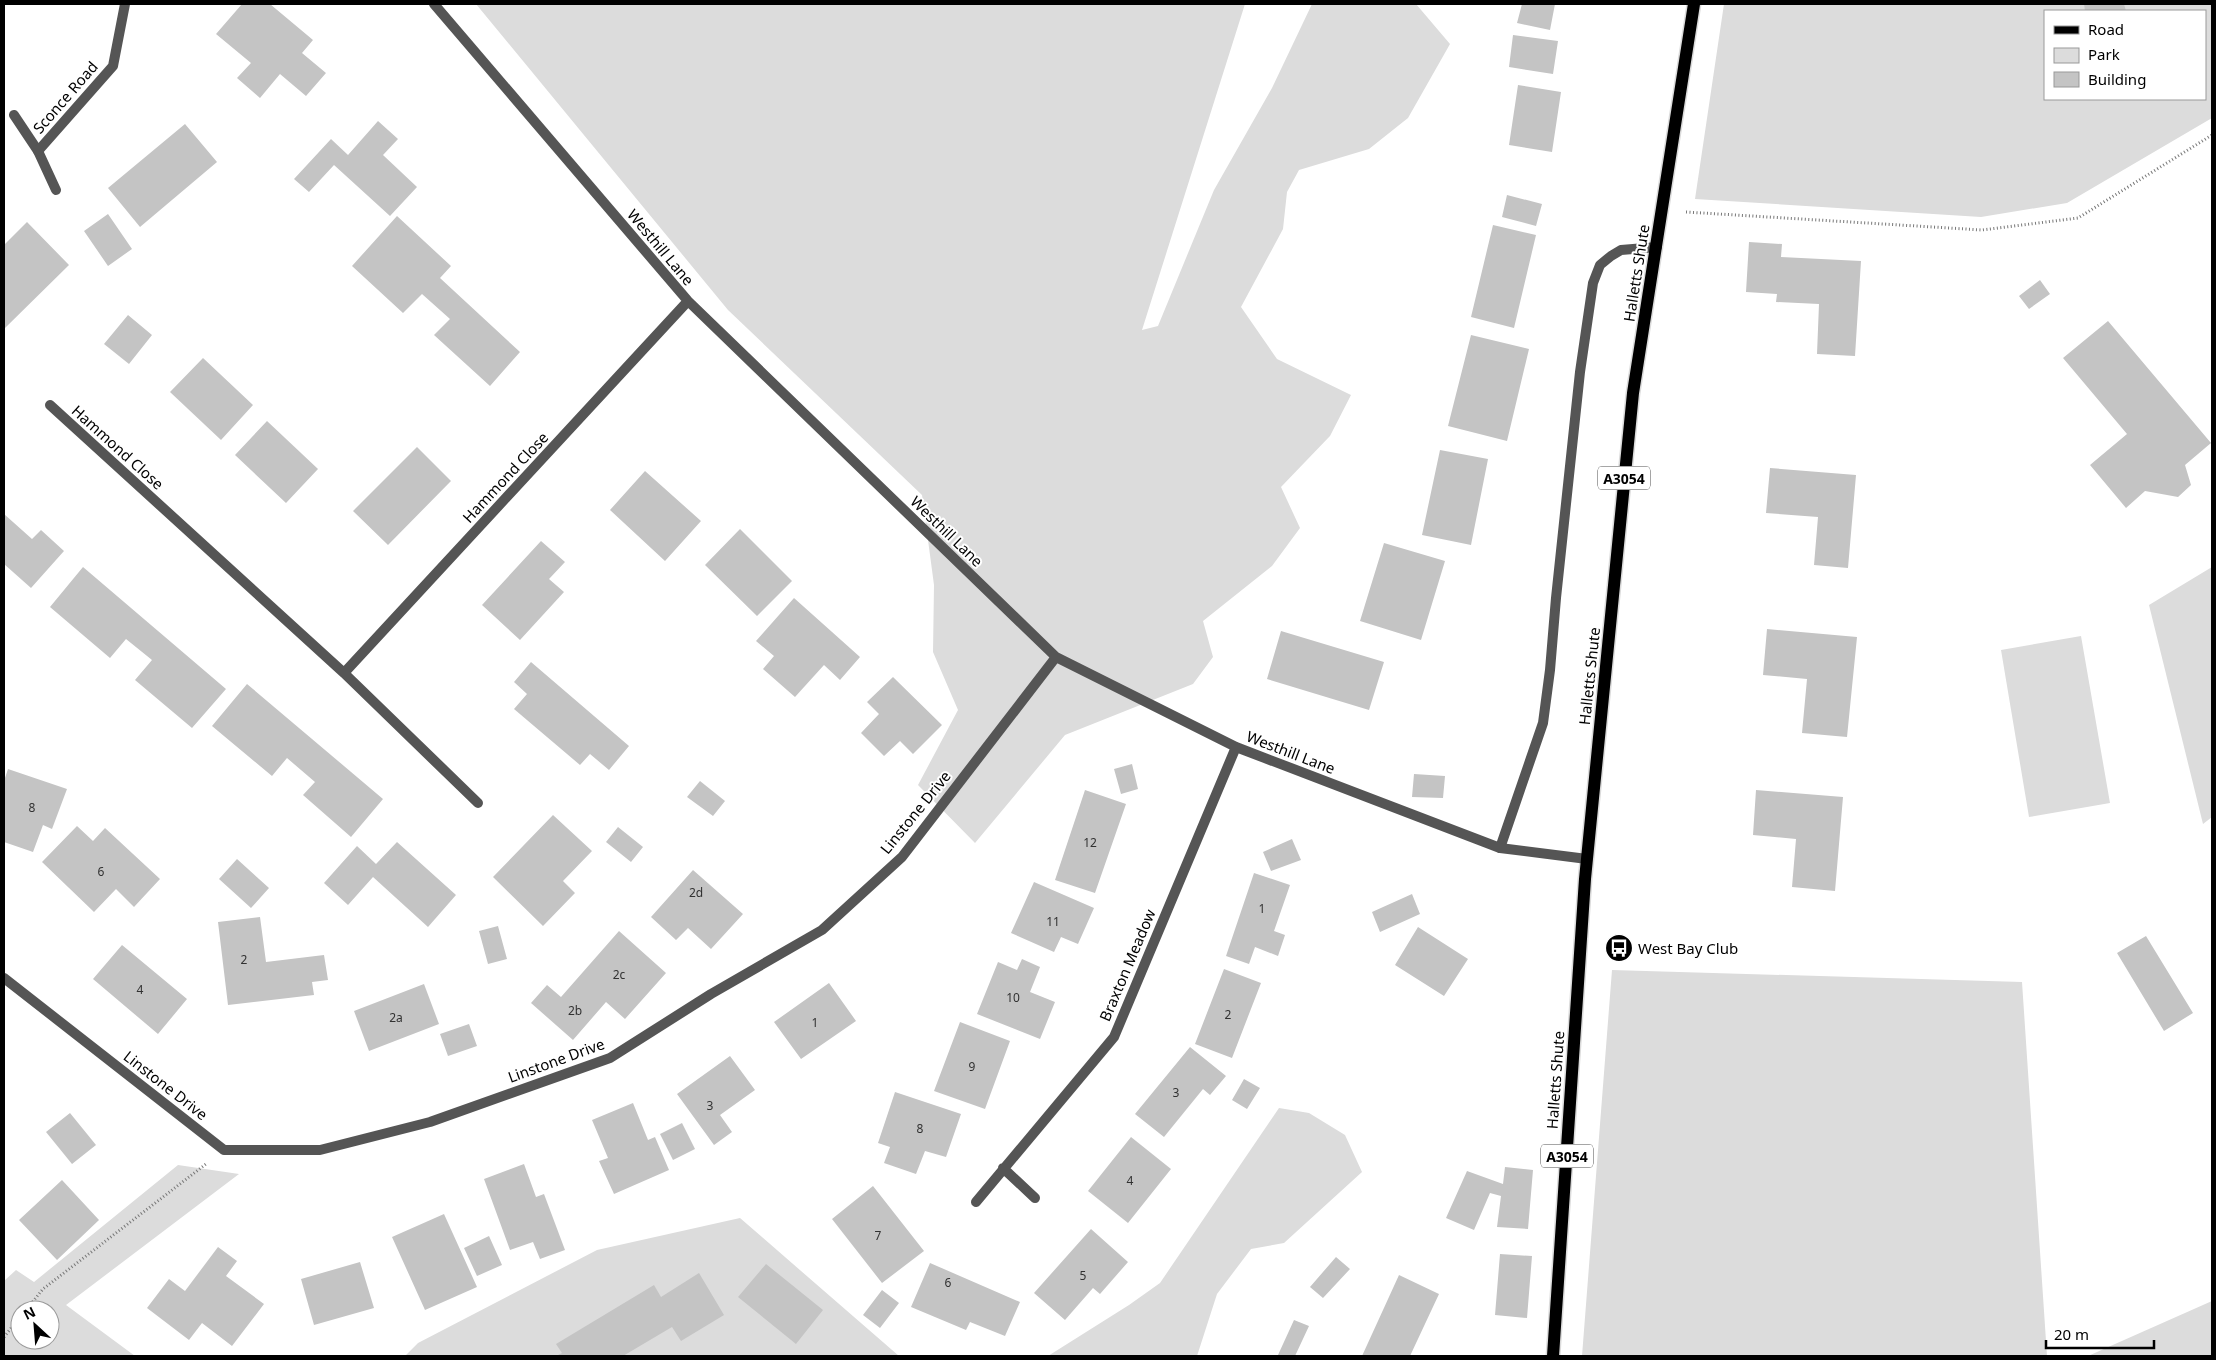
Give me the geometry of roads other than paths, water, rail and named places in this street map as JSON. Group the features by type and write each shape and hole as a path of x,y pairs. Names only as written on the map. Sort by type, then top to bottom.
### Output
{"main road":[{"name":"Halletts Shute","path":"1553,1356 1587,859 1633,393 1694,4"}],"street":[{"name":"Sconce Road","path":"38,151 113,66 125,4"},
{"name":"Westhill Lane","path":"434,4 688,301 1056,657 1236,747 1500,848 1587,859"},
{"path":"14,115 38,151 56,190"},
{"path":"1500,848 1542,724 1550,670 1580,372 1593,283 1600,265 1621,250 1657,247"},
{"name":"Hammond Close","path":"344,673 688,301"},
{"name":"Hammond Close","path":"50,405 344,673 478,802"},
{"name":"Linstone Drive","path":"4,978 224,1150 320,1150 430,1122 610,1058 711,994 822,930 902,856 1056,657"},
{"name":"Braxton Meadow","path":"976,1202 1114,1036 1236,747"},
{"path":"1003,1168 1035,1198"}],"place":[{"name":"West Bay Club","path":"1619,948"}]}
